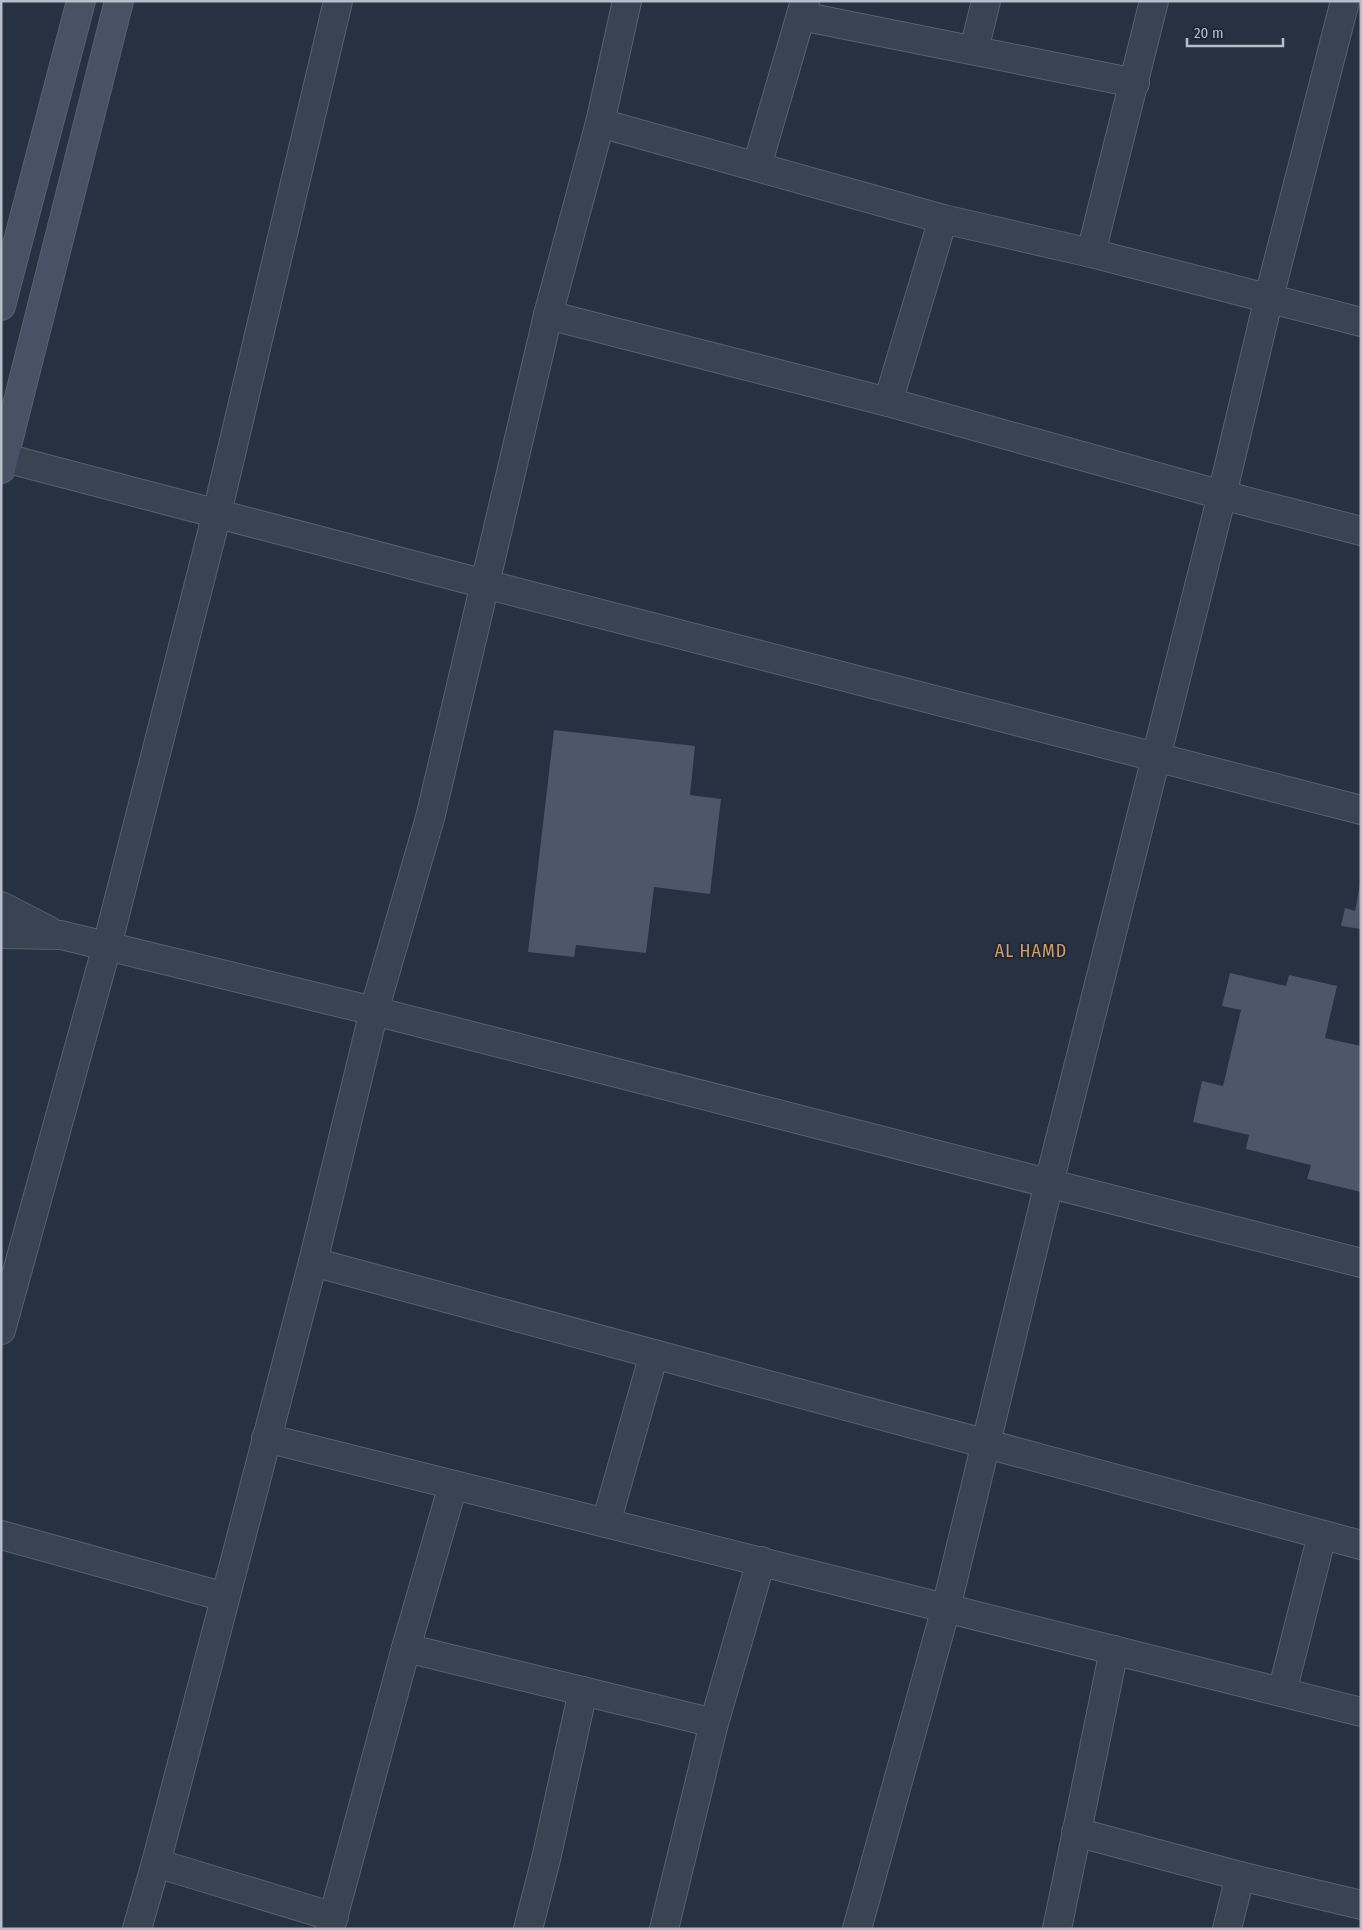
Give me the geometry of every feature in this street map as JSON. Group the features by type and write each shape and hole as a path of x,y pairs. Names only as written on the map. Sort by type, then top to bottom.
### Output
{"main road":[{"path":"1,306 81,1"},
{"path":"3,463 119,1"}],"street":[{"path":"1,1330 107,946 217,514 338,1"},
{"path":"137,1929 156,1863 313,1262 374,1010 430,818 548,315 600,122 627,1"},
{"path":"974,50 986,1"},
{"path":"1091,253 1154,1"},
{"path":"857,1929 946,1608 1049,1183 1222,495 1269,297 1345,1"},
{"path":"758,166 803,8 974,50 1135,83"},
{"path":"600,122 943,219 1091,253 1361,322"},
{"path":"888,402 943,219"},
{"path":"548,315 888,402 1361,532"},
{"path":"3,463 217,514 1361,810"},
{"path":"1,906 35,925 60,935 374,1010 1361,1263"},
{"path":"1,934 60,935"},
{"path":"313,1262 1361,1545"},
{"path":"606,1523 654,1354"},
{"path":"266,1438 1361,1712"},
{"path":"156,1863 332,1923 406,1648 453,1485"},
{"path":"1282,1692 1322,1534"},
{"path":"1,1535 225,1597"},
{"path":"664,1929 714,1723 761,1561"},
{"path":"406,1648 714,1723"},
{"path":"1057,1929 1114,1650"},
{"path":"528,1929 546,1859 583,1691"},
{"path":"1076,1832 1240,1876 1361,1904"},
{"path":"1227,1929 1240,1876"}],"building":[{"path":"554,730 695,746 690,795 721,799 710,894 654,887 646,953 576,945 574,957 528,952"},
{"path":"1360,885 1361,929 1341,926 1345,908 1355,911"},
{"path":"1230,973 1286,986 1289,975 1337,986 1325,1038 1361,1046 1361,1192 1307,1179 1311,1165 1246,1149 1249,1135 1193,1122 1202,1081 1223,1086 1241,1010 1222,1006"}],"district":[{"name":"AL HAMD","path":"1031,951"}]}
